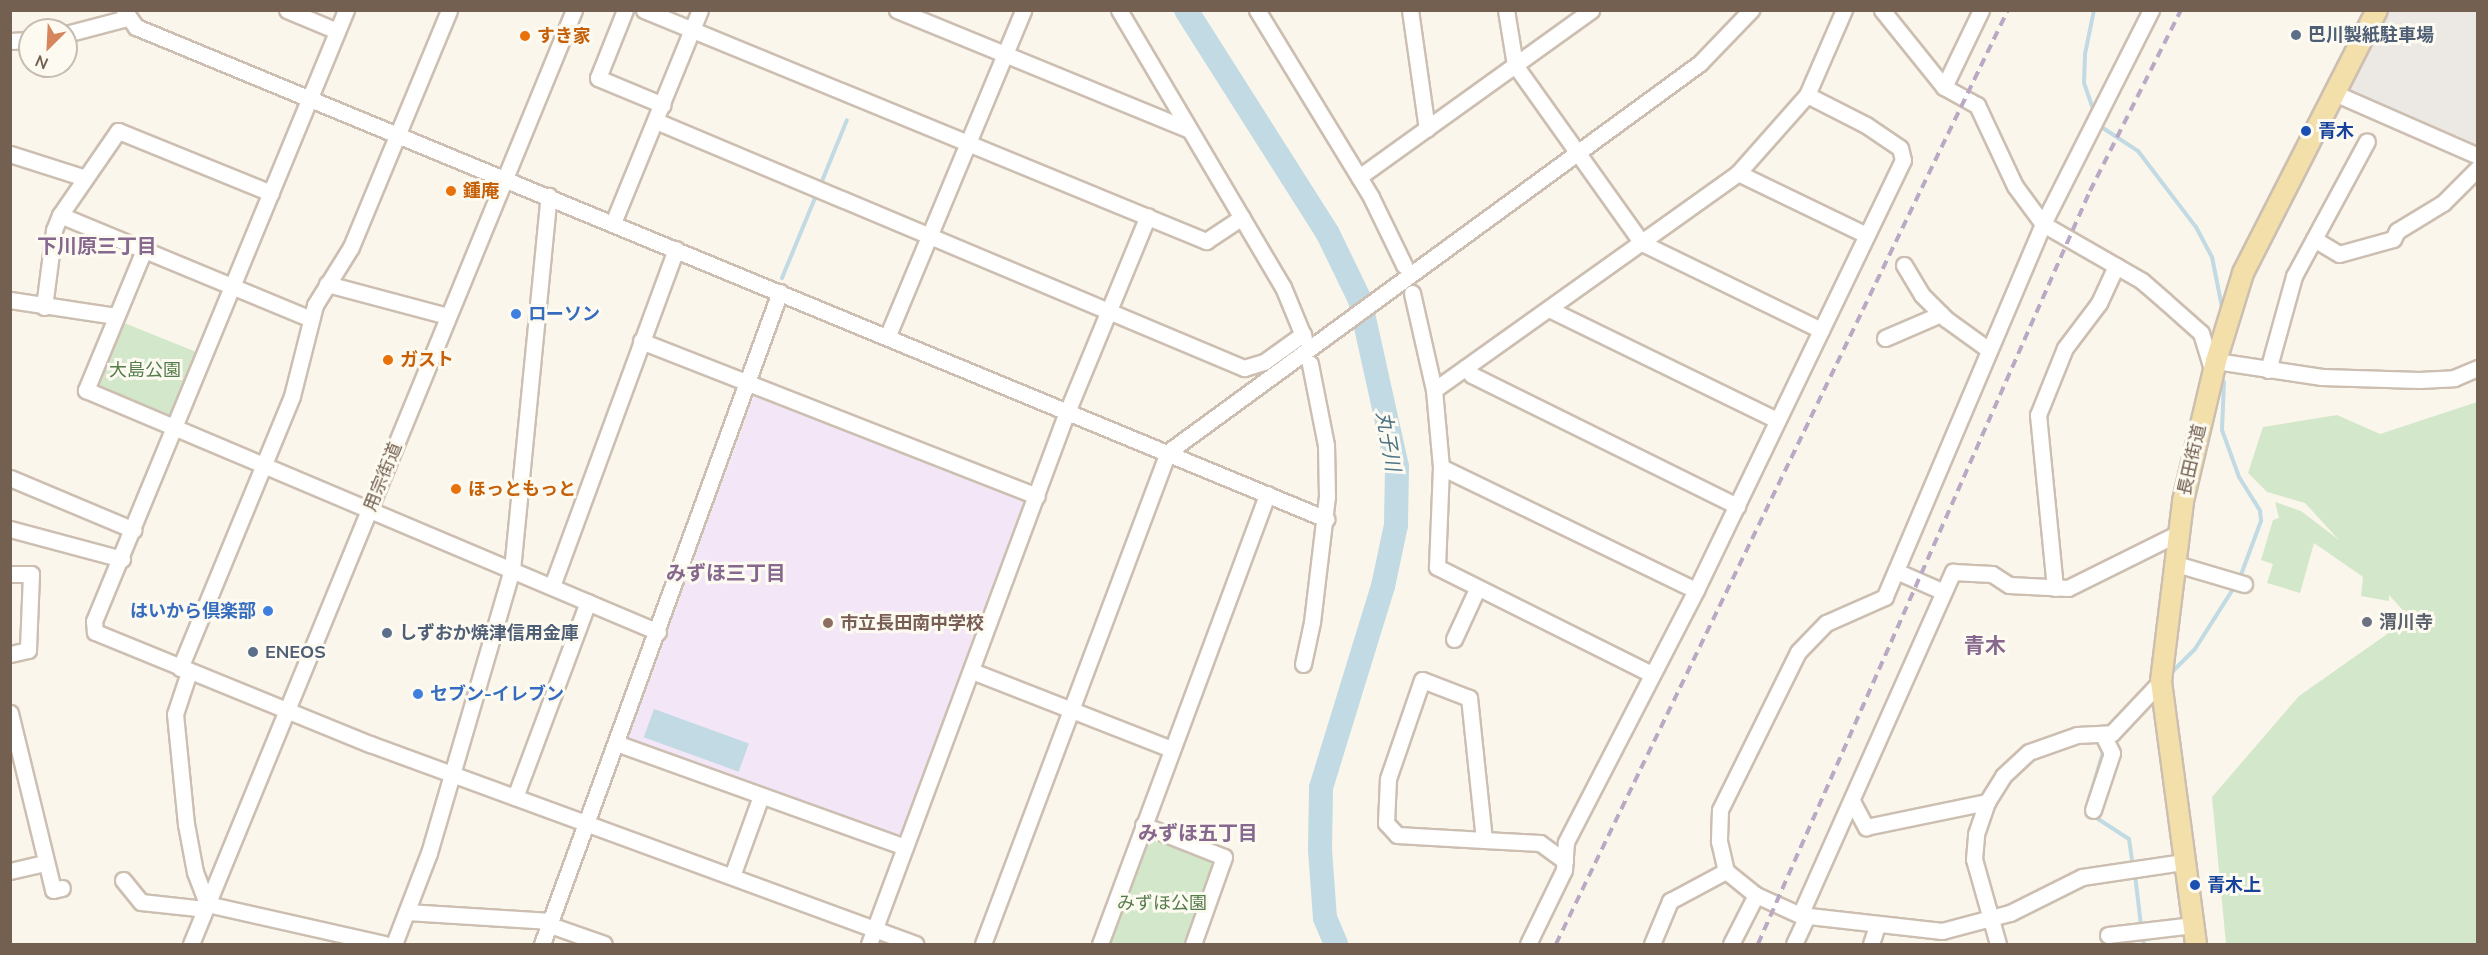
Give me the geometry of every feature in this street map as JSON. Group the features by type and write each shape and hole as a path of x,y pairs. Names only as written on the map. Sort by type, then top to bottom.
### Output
{"main road":[{"name":"長田街道","path":"2195,935 2161,681 2177,534 2215,367 2243,273 2377,10"}],"street":[{"path":"287,10 337,32"},
{"path":"346,10 134,531 94,621 95,632 288,712 915,945"},
{"path":"206,907 195,872 186,824 175,714 184,670 292,396 311,320 327,284 351,247 449,10"},
{"name":"用宗街道","path":"191,945 574,10"},
{"path":"625,10 598,78 663,105"},
{"path":"644,10 1206,241 1242,217"},
{"path":"614,223 700,10"},
{"path":"897,10 1189,130"},
{"path":"888,335 932,234 1023,10"},
{"path":"657,121 932,234 1244,368 1264,362 1303,336 1283,287 1119,10"},
{"path":"1257,10 1359,177 1404,265"},
{"path":"1410,10 1427,129"},
{"path":"1506,10 1515,65 1577,155 1642,243 1821,330"},
{"path":"1359,177 1591,10"},
{"path":"983,945 1168,452 1700,63 1751,10"},
{"path":"1434,390 1738,173 1807,95 1844,10"},
{"path":"1882,10 1944,87 1977,105 2015,186 2043,224 2142,281 2201,333 2215,367 2419,380 2454,378 2478,368"},
{"path":"1944,87 1981,10"},
{"path":"2151,10 2043,224 1885,597 1826,623 1798,652 1720,810 1719,842 1726,871 1756,896 1803,916 1942,931 1988,920 2082,877 2184,862"},
{"path":"78,30 126,14 136,27 888,335 1326,519"},
{"path":"2334,93 2478,156"},
{"path":"1528,945 1565,861 1566,842 1696,590 1903,160 1900,148 1866,125 1807,95"},
{"path":"44,307 54,230 60,215 118,131 271,193"},
{"path":"2268,370 2288,293 2314,239 2367,141"},
{"path":"10,154 86,178"},
{"path":"2314,239 2339,254 2393,239 2397,231 2443,203 2478,168"},
{"path":"1738,173 1866,235"},
{"path":"394,945 407,912 451,774 512,570 549,196"},
{"path":"60,215 311,320"},
{"path":"869,945 1068,411 1148,216"},
{"path":"552,586 676,249"},
{"path":"144,250 86,390 658,632"},
{"path":"1904,265 1922,295 1941,314 1989,350"},
{"path":"2055,588 2038,415 2065,348 2099,303 2116,266"},
{"path":"327,284 447,316"},
{"path":"542,945 658,632 780,292"},
{"path":"1412,293 1434,390 1441,467 1437,567 1477,589 1652,674"},
{"path":"10,300 44,307 116,316"},
{"path":"1550,309 1777,420"},
{"path":"1884,338 1941,314"},
{"path":"641,341 1037,496"},
{"path":"1303,664 1326,519 1326,445 1310,364"},
{"path":"1466,368 1472,375 1737,506"},
{"path":"1441,467 1696,590"},
{"path":"10,478 134,531"},
{"path":"1100,945 1267,494"},
{"path":"10,529 122,559"},
{"path":"1794,945 1803,916 1852,801 1953,572 1972,571 1992,574 2009,585 2068,588 2177,534"},
{"path":"2173,563 2238,583"},
{"path":"1896,571 1944,592"},
{"path":"10,574 31,574 28,650 10,654"},
{"path":"1454,639 1477,589"},
{"path":"515,797 588,602"},
{"path":"972,671 1171,749"},
{"path":"1484,840 1469,698 1422,680 1388,779 1386,823 1397,835 1484,840 1540,843 1565,861"},
{"path":"1998,945 1988,920 1974,859 1976,834 1987,802 2003,776 2029,752 2077,735 2112,733 2161,681"},
{"path":"10,713 53,890 62,888"},
{"path":"2094,810 2112,753 2103,735"},
{"path":"616,743 905,847"},
{"path":"732,876 761,796"},
{"path":"1852,801 1866,827 1987,802"},
{"path":"1143,825 1224,857 1193,945"},
{"path":"10,871 46,862"},
{"path":"1652,945 1670,901 1726,871"},
{"path":"123,880 141,902 206,907 385,945"},
{"path":"1731,945 1756,896"},
{"path":"407,912 550,923 604,945"},
{"path":"1871,945 1877,925"},
{"path":"2108,935 2195,935"}],"shaded area":[{"path":"2383,11 2477,11 2477,148 2342,90"},
{"name":"市立長田南中学校","path":"756,390 1026,496 1030,505 903,843 627,741"}],"green space":[{"name":"大島公園","path":"122,322 196,352 170,418 95,388"},
{"path":"2477,402 2477,944 2226,944 2212,797 2299,696 2410,618 2389,595 2389,601 2361,596 2363,577 2314,543 2300,593 2267,583 2273,564 2261,560 2273,520 2279,518 2275,502 2301,511 2339,540 2305,503 2267,492 2248,473 2263,427 2337,415 2380,434"},
{"name":"みずほ公園","path":"1146,834 1218,862 1188,944 1107,944"}],"water":[{"path":"654,709 749,744 739,772 644,737"}],"waterway":[{"name":"丸子川","path":"1186,10 1328,234 1360,300 1397,467 1396,525 1383,586 1321,788 1320,850 1325,918 1336,944"},
{"path":"2092,106 2084,83 2085,54 2094,10"},
{"path":"820,186 847,120"},
{"path":"2103,128 2138,151 2196,227 2212,257 2222,307"},
{"path":"782,278 817,193"},
{"path":"2224,382 2222,430 2239,477 2260,511 2261,521 2239,580"},
{"path":"2170,674 2195,649 2235,586"},
{"path":"2088,803 2103,752"},
{"path":"2092,815 2129,839 2132,860"},
{"path":"2135,875 2141,925"},
{"path":"2143,935 2144,944"}],"railway":[{"path":"1556,944 2008,10"},
{"path":"1758,944 2090,191 2181,10"}],"place":[{"name":"巴川製紙駐車場","path":"2296,35"},
{"name":"すき家","path":"525,36"},
{"name":"青木","path":"2306,131"},
{"name":"鍾庵","path":"451,191"},
{"name":"ローソン","path":"516,314"},
{"name":"ガスト","path":"388,360"},
{"name":"ほっともっと","path":"456,489"},
{"name":"はいから倶楽部","path":"268,611"},
{"name":"渭川寺","path":"2367,622"},
{"name":"市立長田南中学校","path":"828,623"},
{"name":"しずおか焼津信用金庫","path":"387,633"},
{"name":"ENEOS","path":"253,652"},
{"name":"セブン-イレブン","path":"418,694"},
{"name":"青木上","path":"2195,885"}],"district":[{"name":"下川原三丁目","path":"97,245"},
{"name":"みずほ三丁目","path":"726,572"},
{"name":"青木","path":"1985,645"},
{"name":"みずほ五丁目","path":"1198,832"}]}
